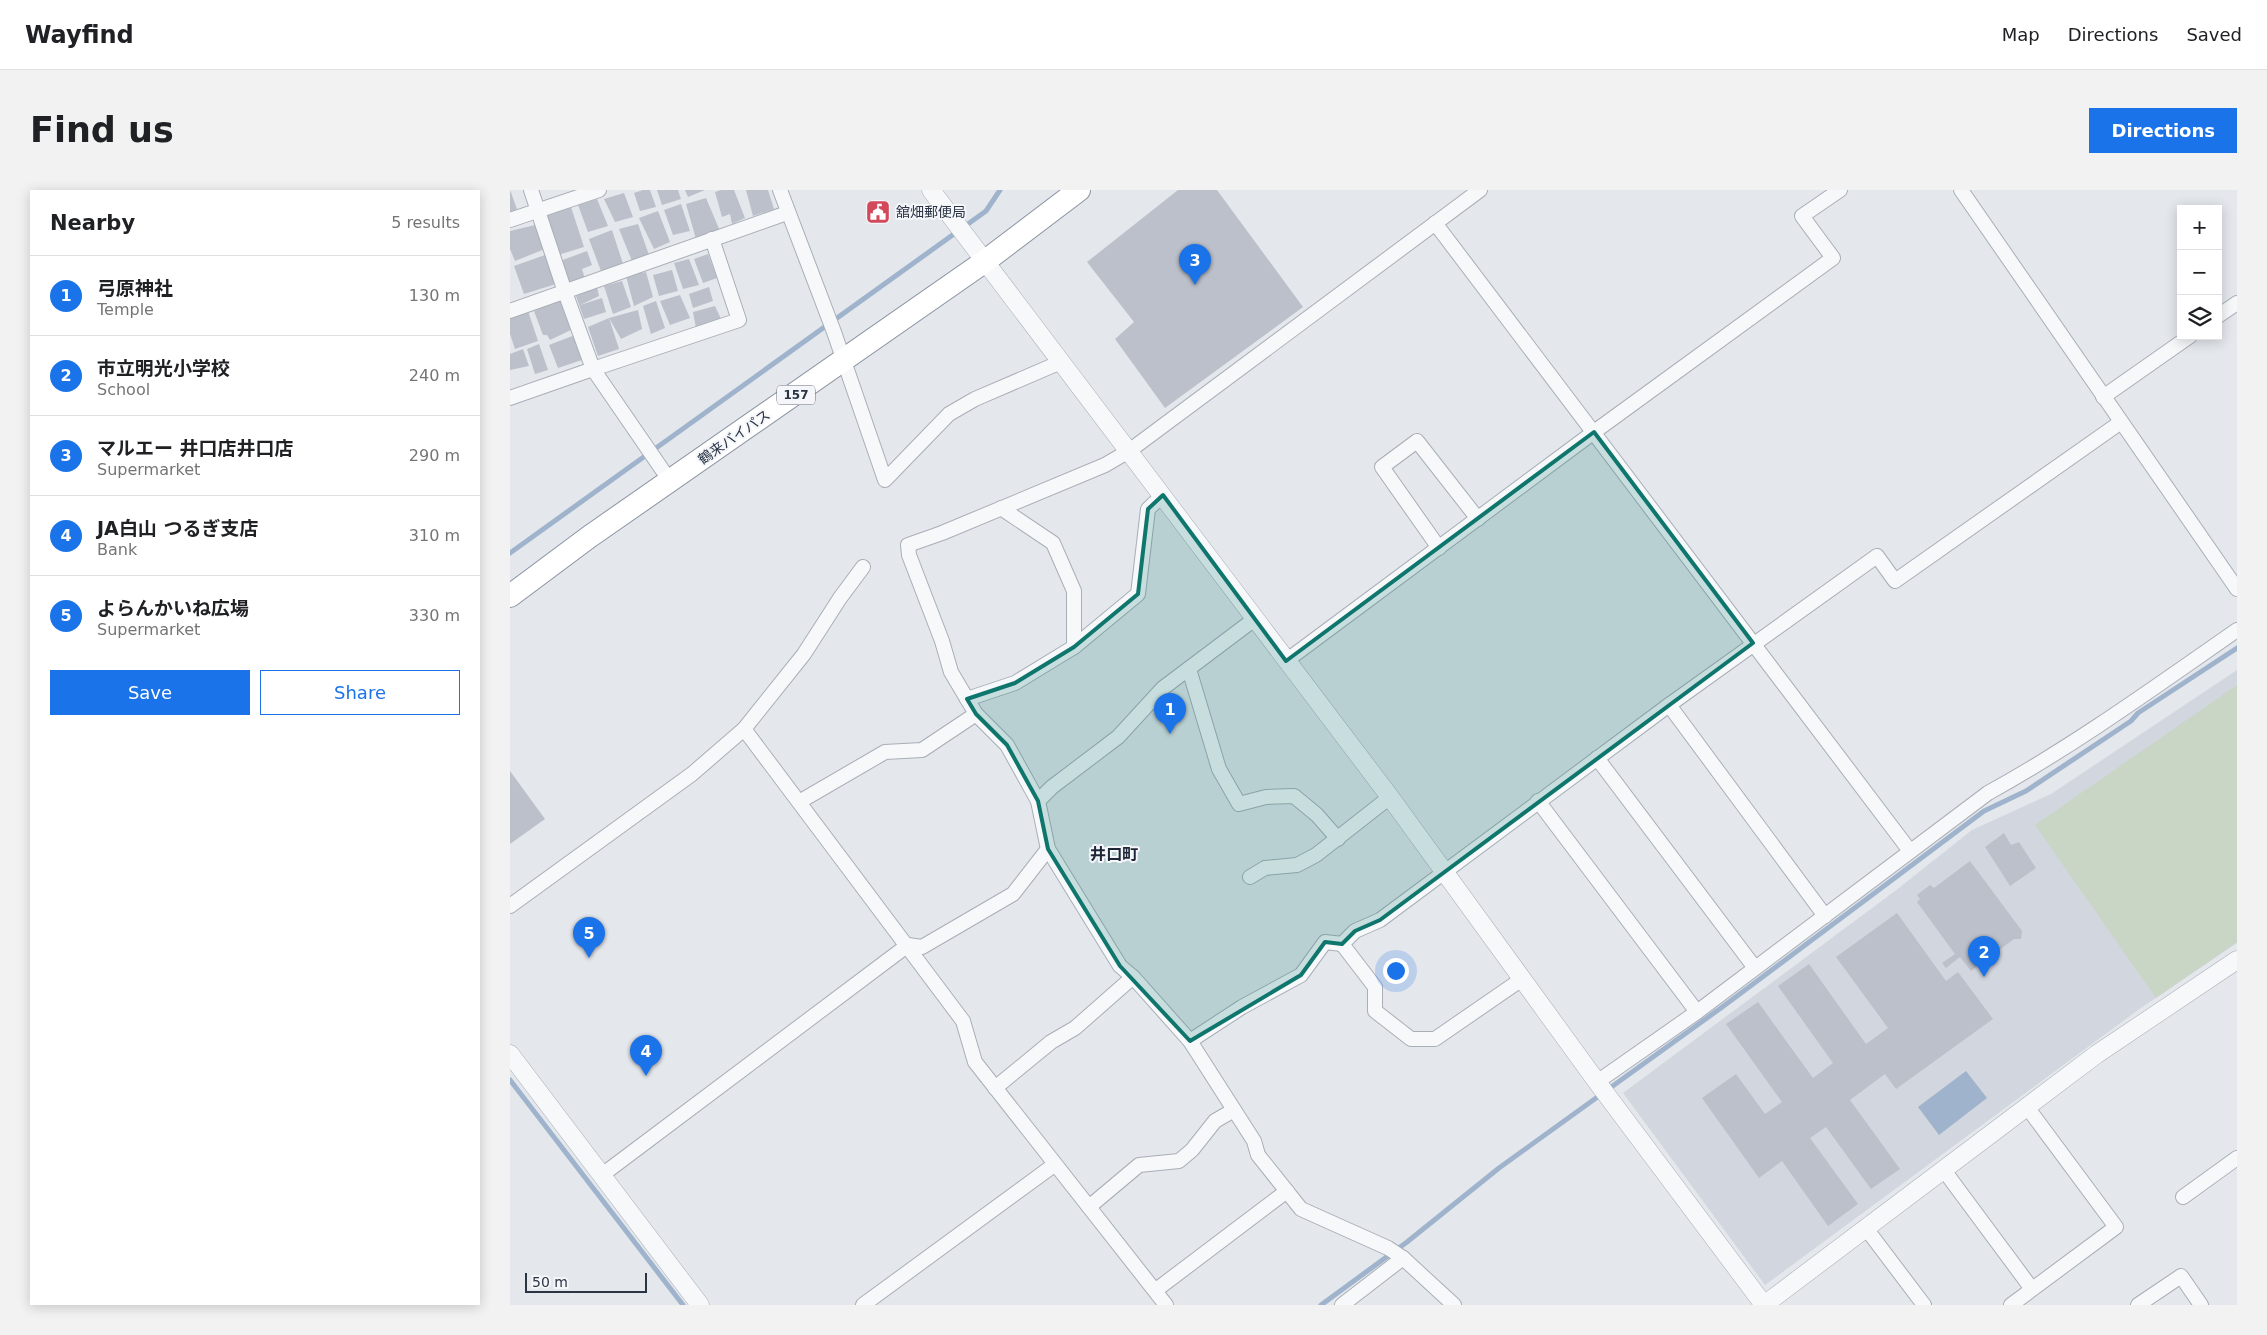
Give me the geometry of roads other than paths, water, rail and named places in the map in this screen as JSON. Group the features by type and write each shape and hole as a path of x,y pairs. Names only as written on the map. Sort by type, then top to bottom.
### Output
{"highway":[{"name":"鶴来バイパス","path":"510,596 589,537 984,262 1079,190"}],"street":[{"path":"531,190 564,292 593,368 670,482"},
{"path":"510,220 599,190"},
{"path":"780,190 830,321 885,480 949,414 975,399 1061,362"},
{"path":"931,190 1390,797 1444,874 1602,1089 1764,1305 2097,1054 2237,960"},
{"path":"1454,1305 1397,1254 1302,1209 1258,1155 1254,1141 1190,1041 1133,977 1120,966 1048,849 1038,801 1007,745 976,714 951,672 942,641 909,555 908,545 1105,465 1129,451 1480,190"},
{"path":"1286,661 1594,432 1834,258 1802,216 1840,190"},
{"path":"1961,190 2237,589"},
{"path":"510,311 787,212"},
{"path":"1435,223 1910,852"},
{"path":"510,398 593,368 699,335 739,320 712,239"},
{"path":"2222,313 2237,303"},
{"path":"2103,397 2184,340"},
{"path":"1342,944 1355,930 1380,920 1753,643 1877,556 1895,581 2121,422"},
{"path":"1440,548 1382,467 1417,441 1478,519"},
{"path":"967,699 1015,682 1074,647 1138,594 1148,509 1163,495"},
{"path":"1000,508 1053,543 1074,591 1074,647"},
{"path":"510,906 692,774 744,729 804,654 840,598 863,567"},
{"path":"1038,801 1052,787 1118,737 1163,688 1256,618"},
{"path":"1602,1089 1697,1012 1988,793 2037,766 2237,630"},
{"path":"1189,669 1218,769 1239,804 1266,797 1294,796 1317,815 1338,839"},
{"path":"1669,705 1825,916"},
{"path":"799,802 885,752 922,750 976,714"},
{"path":"744,729 908,945 962,1021 975,1062 1054,1165 1156,1290 1166,1305"},
{"path":"1598,758 1755,968"},
{"path":"1250,877 1265,868 1297,865 1316,855 1390,797"},
{"path":"1538,801 1697,1012"},
{"path":"602,1175 908,945 922,947 1013,894 1048,849"},
{"path":"1190,1041 1242,1007 1301,976 1325,942 1342,944 1375,987 1375,1011 1411,1039 1435,1039 1522,979"},
{"path":"995,1088 1051,1042 1075,1028 1133,977"},
{"path":"510,1054 700,1305"},
{"path":"2011,1305 2116,1227 2026,1106"},
{"path":"1089,1207 1139,1165 1179,1161 1192,1150 1215,1121 1234,1110"},
{"path":"2183,1197 2237,1158"},
{"path":"863,1305 1054,1165"},
{"path":"1943,1170 2032,1289"},
{"path":"1156,1290 1287,1191"},
{"path":"1865,1227 1924,1305"},
{"path":"1342,1305 1397,1254"},
{"path":"2138,1305 2181,1276 2201,1305"}],"water":[{"path":"1966,1071 1987,1098 1939,1135 1918,1107"}],"waterway":[{"path":"510,553 986,211 1000,190"},
{"path":"1321,1305 1407,1242 1499,1168 1725,1005 1984,811 2026,791 2131,721 2138,713 2237,648"},
{"path":"510,1080 683,1305"}],"place":[{"name":"舘畑郵便局","path":"878,212"},
{"name":"マルエー 井口店井口店","path":"1195,285"},
{"name":"弓原神社","path":"1170,734"},
{"name":"よらんかいね広場","path":"589,958"},
{"name":"市立明光小学校","path":"1984,977"},
{"name":"JA白山 つるぎ支店","path":"646,1076"}],"district":[{"name":"井口町","path":"1114,854"}]}
